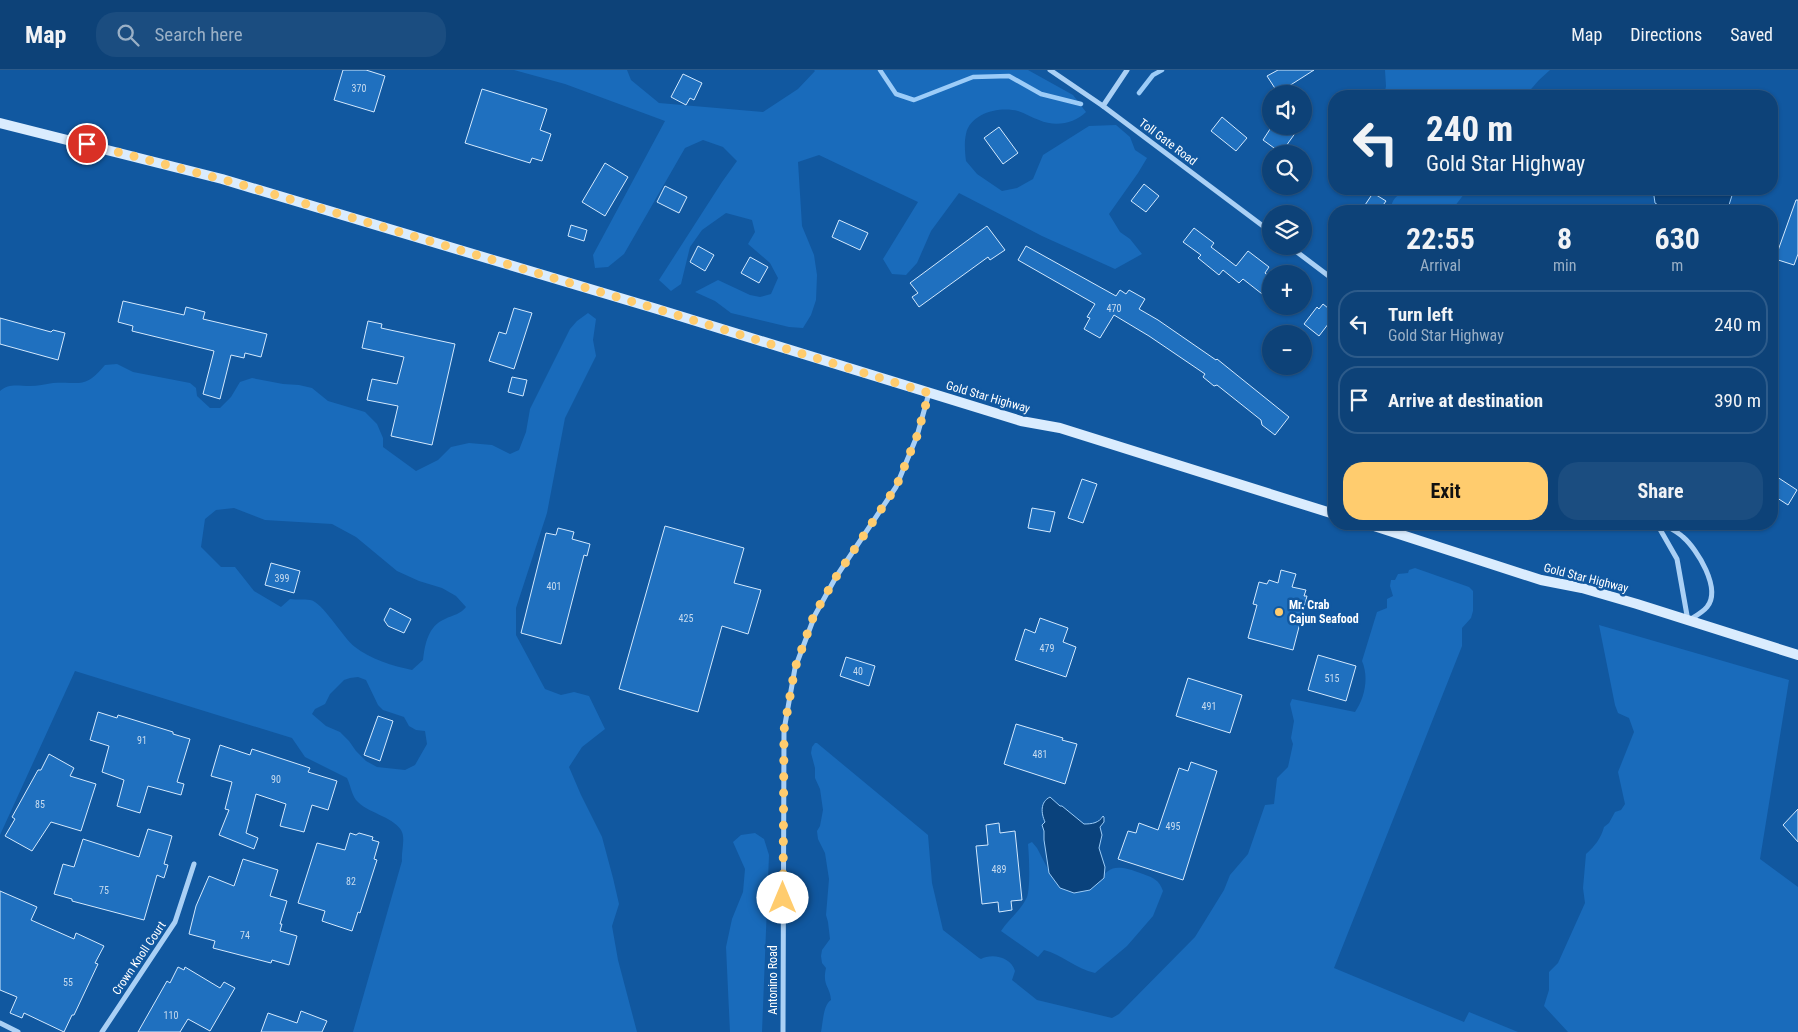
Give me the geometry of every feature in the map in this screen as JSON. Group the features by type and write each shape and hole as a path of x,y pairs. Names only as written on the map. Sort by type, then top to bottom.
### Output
{"main road":[{"name":"Gold Star Highway","path":"0,123 229,181 657,309 1021,421 1060,428 1328,512"},
{"name":"Gold Star Highway","path":"1387,530 1541,580 1582,588 1798,655"}],"street":[{"name":"Toll Gate Road","path":"1050,70 1103,106 1262,225"},
{"path":"1103,106 1127,70"},
{"path":"1301,255 1328,275"},
{"name":"Antonino Road","path":"783,1032 784,730 795,668 814,615 836,577 896,487 917,436 929,393"},
{"path":"1660,530 1677,559 1688,621 1708,606 1712,596 1709,574 1696,552 1684,537 1673,530"},
{"name":"Crown Knoll Court","path":"102,1032 175,922 194,864"},
{"path":"0,1024 18,1032"}],"shaded area":[{"path":"514,70 627,70 631,80 659,103 763,112 798,89 814,70 1028,70 1073,95 1086,112 1070,122 1058,124 1045,122 1011,110 995,111 979,116 973,121 966,134 966,161 977,174 1002,191 1017,188 1033,179 1043,155 1089,126 1116,125 1130,137 1135,150 1147,158 1109,214 1120,232 1130,239 1142,254 1115,269 1042,236 959,193 931,231 917,263 906,275 892,274 883,259 918,202 819,155 798,162 802,226 814,255 817,275 816,300 811,315 803,328 789,327 731,313 715,301 695,292 718,280 750,295 760,297 771,294 778,278 770,263 748,244 755,232 752,220 726,213 702,230 690,247 681,284 671,291 659,280 737,161 723,147 703,140 685,148 624,254 608,267 595,268 593,255 665,121 565,84"},
{"path":"1385,70 1550,70 1530,90 1385,90"},
{"path":"1399,195 1463,195 1456,205 1391,205"},
{"path":"1654,195 1732,195 1729,205 1658,205 1655,203"},
{"path":"588,313 596,319 593,340 596,356 565,418 547,513 516,608 516,635 545,689 561,695 574,692 589,696 605,729 582,747 569,767 602,837 613,878 619,904 612,926 618,960 637,1032 353,1032 402,861 402,833 392,821 366,808 356,800 347,778 305,757 292,738 75,671 0,835 0,391 3,388 53,383 81,383 92,378 105,365 117,364 133,372 190,383 196,388 197,396 210,408 220,408 231,397 240,382 252,378 299,385 312,388 328,401 365,412 377,424 383,438 383,447 416,471 438,460 451,447 469,443 492,445 510,454 519,450 526,432 530,409 570,329","holes":["234,508 265,520 332,524 356,537 397,571 419,581 442,588 456,596 466,607 435,626 428,636 423,660 412,670 375,658 355,647 315,602 290,599 281,607 254,591 235,567 221,567 201,547 205,519 216,510","358,677 366,680 378,705 383,710 404,717 409,726 416,730 425,731 427,744 415,765 405,770 377,767 366,761 340,732 326,726 312,714 315,709 325,704 330,694 344,680"]},
{"path":"1415,568 1469,587 1473,591 1473,611 1471,618 1462,628 1462,646 1334,968 1464,1022 1469,1012 1518,1032 821,1032 826,1006 831,1000 825,979 826,968 822,963 821,956 822,950 830,939 826,915 829,879 825,853 818,839 817,831 820,826 823,810 811,753 815,743 928,835 932,883 943,930 981,959 996,956 1010,962 1015,971 1012,980 1037,1000 1112,1018 1119,1014 1195,937 1224,890 1230,875 1248,854 1265,805 1274,804 1277,778 1288,767 1293,744 1291,738 1294,721 1290,704 1292,699 1355,712 1365,687 1362,661 1377,612 1387,608 1387,599 1393,596 1390,586 1391,580 1395,580 1398,574 1408,573 1409,570"},
{"path":"1599,625 1789,680 1760,859 1798,887 1798,1032 1568,1032 1544,1006 1549,990 1549,972 1558,963 1585,903 1583,888 1586,854 1597,842 1604,827 1609,823 1615,812 1621,810 1625,804 1618,772 1634,732 1629,718 1618,713 1615,705"},
{"path":"1050,797 1084,824 1095,823 1104,817 1104,822 1100,827 1102,835 1099,848 1105,867 1104,878 1090,890 1074,893 1060,888 1049,873 1042,825 1045,822 1042,811 1044,802"},
{"path":"755,833 764,839 769,855 762,1032 730,1032 726,947 732,919 743,892 745,869 733,842 741,835"},
{"path":"1032,842 1053,879 1080,891 1097,883 1111,869 1118,868 1128,869 1156,880 1163,891 1153,916 1127,946 1095,973 1044,950 1038,957 1001,931 1021,908 1028,895 1028,844"}],"building":[{"path":"343,70 366,70 385,76 374,112 334,100"},
{"path":"1278,70 1314,70 1291,85 1273,85 1267,76"},
{"path":"683,74 702,83 694,100 690,98 686,105 671,97"},
{"path":"482,89 547,109 540,130 551,134 542,161 532,158 530,163 465,143"},
{"path":"1222,117 1247,138 1236,151 1211,131"},
{"path":"999,127 1018,153 1003,164 984,138"},
{"path":"1266,135 1294,135 1287,145 1270,145 1263,140"},
{"path":"605,163 628,177 605,216 582,202"},
{"path":"1144,184 1159,196 1146,212 1131,201"},
{"path":"665,186 687,197 679,213 657,202"},
{"path":"1372,195 1376,195 1386,201 1383,205 1365,205"},
{"path":"1796,200 1798,200 1798,254 1794,265 1778,260 1778,251"},
{"path":"839,220 868,233 860,250 832,237"},
{"path":"571,225 587,230 584,241 568,236"},
{"path":"987,226 1005,250 990,260 988,257 919,307 912,297 918,293 910,283"},
{"path":"1194,228 1214,243 1211,247 1236,266 1248,251 1266,265 1262,265 1262,294 1243,279 1239,283 1223,270 1219,275 1198,258 1201,255 1183,242"},
{"path":"698,246 714,255 705,271 690,262"},
{"path":"1026,246 1116,296 1120,290 1126,294 1129,290 1145,299 1139,309 1217,359 1289,417 1275,435 1262,425 1261,420 1217,385 1214,386 1203,377 1205,374 1114,315 1100,338 1084,329 1090,318 1087,317 1095,304 1018,260"},
{"path":"750,257 768,267 759,283 741,273"},
{"path":"123,301 184,315 186,307 205,312 203,319 267,334 261,357 245,353 244,358 231,355 220,399 203,394 214,351 132,331 133,326 118,322"},
{"path":"1323,304 1328,308 1328,324 1319,336 1312,330 1312,325 1304,324 1317,307 1319,309"},
{"path":"514,308 532,313 514,369 489,361 499,332 506,334"},
{"path":"0,318 51,332 53,330 65,333 58,360 0,344"},
{"path":"368,321 382,324 381,328 455,344 432,445 391,436 398,406 367,400 372,379 397,384 404,357 362,348"},
{"path":"512,377 527,380 523,396 508,392"},
{"path":"1778,478 1797,490 1788,505 1778,499"},
{"path":"1082,479 1097,484 1083,523 1068,518"},
{"path":"1032,508 1055,512 1050,532 1028,528"},
{"path":"665,526 744,548 734,583 761,590 748,634 722,626 698,712 619,689"},
{"path":"558,528 574,532 572,539 590,544 587,556 584,555 561,644 521,633 546,533 556,535"},
{"path":"271,563 300,571 294,593 265,585"},
{"path":"1281,570 1296,574 1292,587 1306,590 1304,596 1307,596 1293,650 1248,638 1257,605 1253,604 1259,582 1267,584 1269,580 1278,583"},
{"path":"390,608 411,619 404,633 388,626 384,620"},
{"path":"1040,618 1068,628 1063,642 1076,647 1066,677 1015,660 1025,629 1035,633"},
{"path":"1318,655 1356,666 1346,701 1308,690"},
{"path":"846,657 875,666 869,686 840,676"},
{"path":"1188,678 1242,695 1230,733 1176,716"},
{"path":"98,712 117,718 118,715 190,739 177,782 184,784 181,795 148,786 140,813 117,806 124,780 102,772 109,746 90,740"},
{"path":"378,716 393,721 380,761 364,755"},
{"path":"1016,724 1077,744 1065,784 1004,764"},
{"path":"220,745 250,755 252,749 310,768 308,772 337,781 328,810 312,805 304,832 280,826 286,804 256,794 246,833 258,838 254,849 219,835 229,810 225,809 232,782 211,776"},
{"path":"49,754 74,768 70,776 96,784 81,831 51,822 32,851 5,836 15,819 12,817"},
{"path":"1191,762 1217,771 1183,880 1118,859 1128,831 1136,833 1139,823 1158,830 1179,768 1188,771"},
{"path":"1798,809 1798,842 1783,825"},
{"path":"999,823 1000,833 1015,831 1022,900 1011,901 1012,910 999,912 998,902 982,904 976,846 988,845 986,825"},
{"path":"148,829 172,836 164,864 168,865 164,878 157,875 144,920 72,901 72,899 54,894 63,864 74,867 83,839 139,857"},
{"path":"350,833 356,835 359,833 373,837 372,840 379,842 374,859 377,860 360,913 358,912 352,931 322,921 325,911 298,903 317,843 345,850"},
{"path":"243,859 278,870 270,896 287,901 280,924 282,924 280,931 297,936 289,965 272,960 271,963 213,948 215,941 189,934 196,906 209,876 234,886"},
{"path":"0,891 37,907 31,920 74,939 76,933 104,946 95,963 98,964 64,1032 24,1013 22,1018 10,1013 17,997 0,990"},
{"path":"178,967 184,970 185,967 220,988 224,982 235,988 210,1031 188,1019 180,1032 138,1032 167,981 170,983"},
{"path":"301,1011 327,1021 322,1032 261,1032 268,1013 297,1023"}],"waterway":[{"path":"880,70 896,94 914,100 973,77 1009,76 1041,94 1081,104"},
{"path":"1139,93 1153,75 1162,70"}],"place":[{"name":"Mr. Crab Cajun Seafood","path":"1279,612"}],"route":[{"path":"87,144 236,183 657,309 929,393 917,436 896,487 870,529 836,577 814,615 795,668 784,730 783,898"}]}
